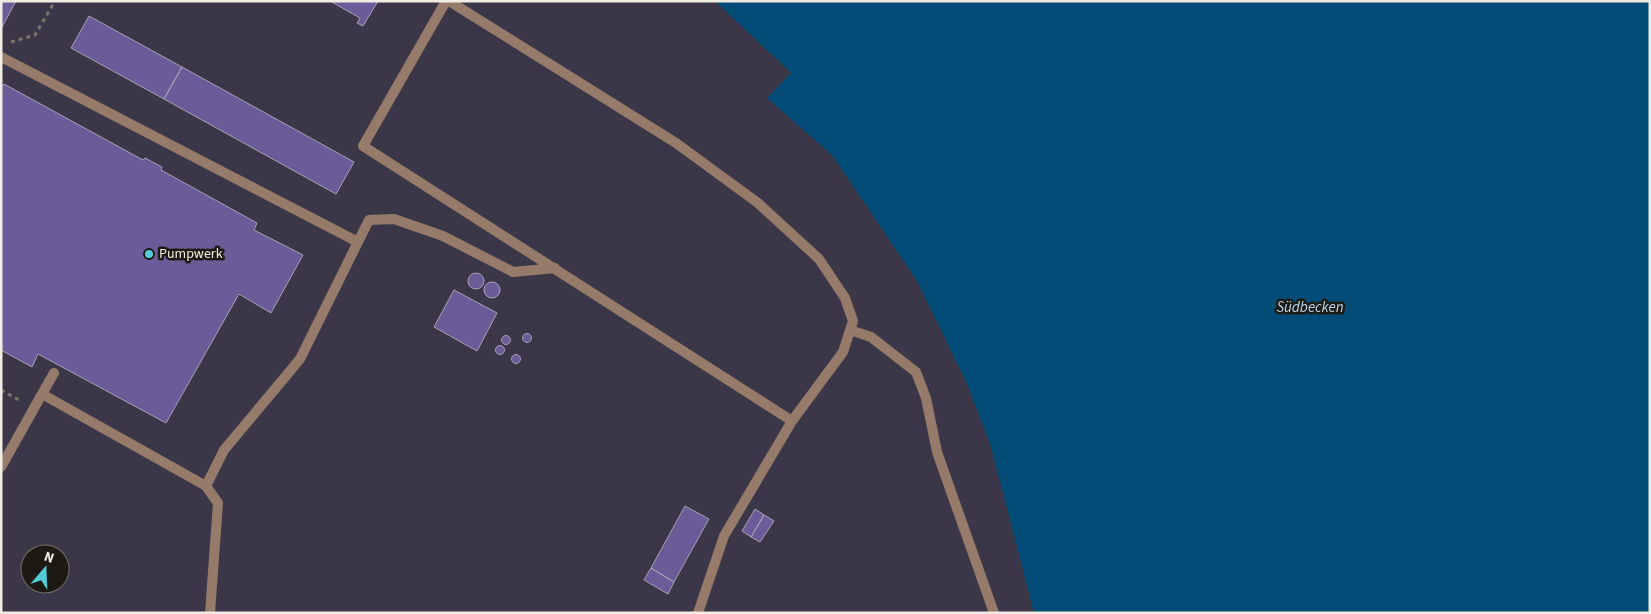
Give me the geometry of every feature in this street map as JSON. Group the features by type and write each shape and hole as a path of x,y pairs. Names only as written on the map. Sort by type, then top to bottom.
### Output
{"lane":[{"path":"698,613 724,536 792,421 843,352 852,321 845,298 818,259 758,204 676,143 447,1 363,146 792,421"},
{"path":"1,57 358,242"},
{"path":"206,486 224,450 300,359 369,220 394,219 444,236 513,272 555,268"},
{"path":"850,330 871,337 916,372 926,398 937,452 994,613"},
{"path":"1,467 54,373"},
{"path":"42,394 206,486 218,503 210,613"}],"path":[{"path":"10,42 36,34 55,1"}],"shaded area":[{"path":"1,1 715,1 791,73 768,98 832,155 917,281 967,384 991,447 1034,613 1,613"}],"water":[{"name":"Südbecken","path":"715,1 1650,1 1650,613 1034,613 991,447 967,384 917,281 832,155 767,98 791,73"}],"building":[{"path":"1,1 16,1 1,29"},
{"path":"330,1 378,1 363,26 357,23 360,18"},
{"path":"89,16 182,67 164,99 71,48"},
{"path":"182,67 354,162 336,194 164,99"},
{"name":"Pumpwerk","path":"4,84 143,160 145,158 162,167 161,170 257,223 254,230 303,255 271,313 239,294 166,423 38,354 32,367 1,350 1,88"},
{"path":"476,273 484,281 476,289 468,281"},
{"path":"492,282 500,290 492,298 484,290"},
{"path":"454,290 497,313 477,351 434,327"},
{"path":"527,334 531,338 527,342 523,338"},
{"path":"506,335 511,340 506,345 501,340"},
{"path":"500,345 505,350 500,355 495,350"},
{"path":"516,354 521,359 516,364 511,359"},
{"path":"685,506 709,519 674,582 651,568"},
{"path":"755,509 764,515 751,537 742,531"},
{"path":"764,515 774,521 760,542 751,537"},
{"path":"651,568 674,582 668,594 644,580"}],"place":[{"name":"Pumpwerk","path":"149,254"}]}
